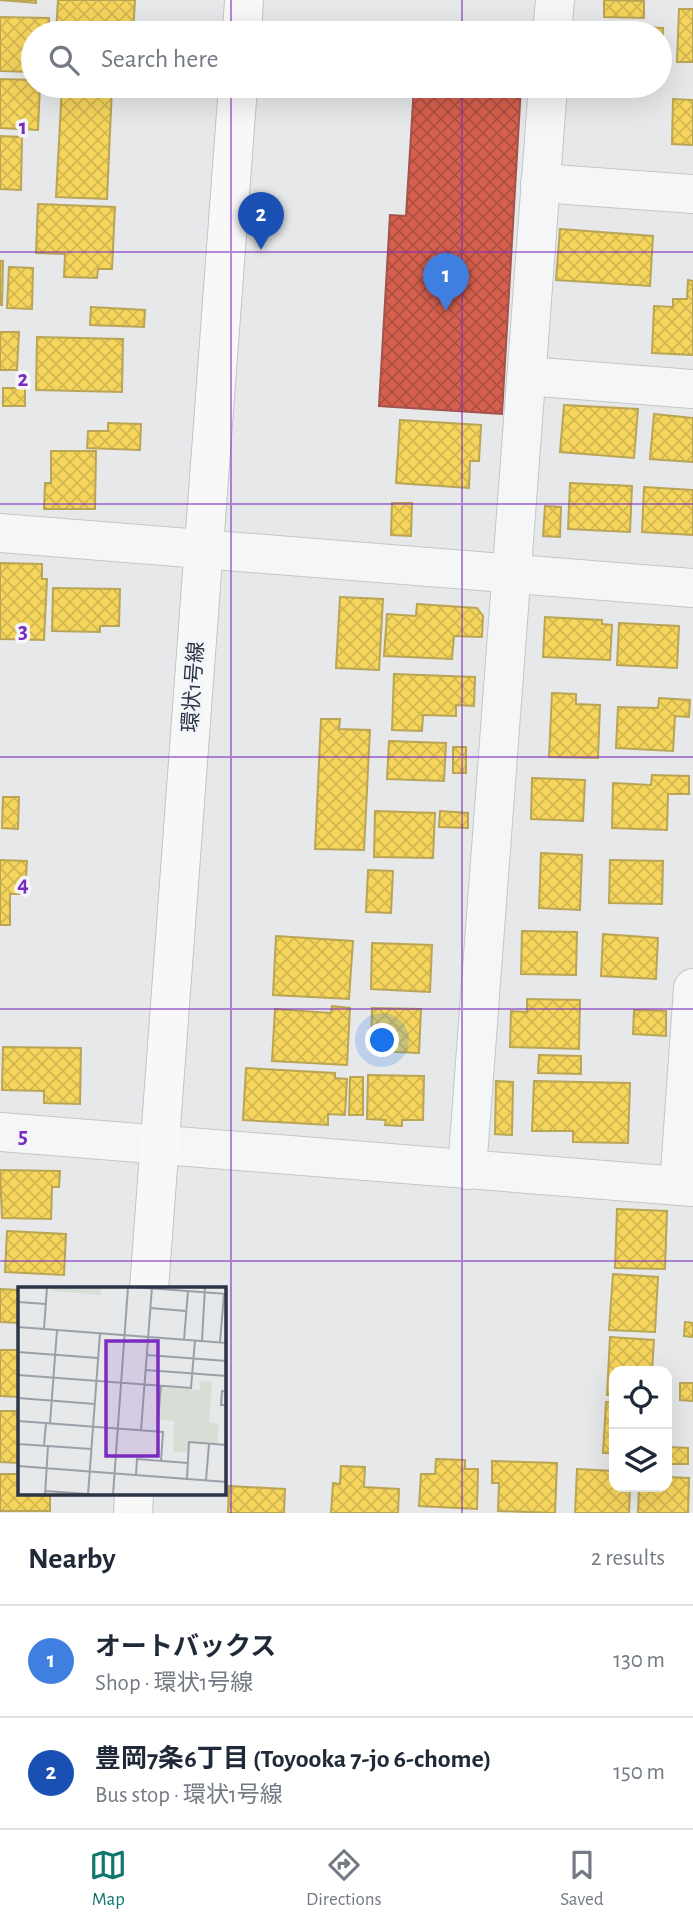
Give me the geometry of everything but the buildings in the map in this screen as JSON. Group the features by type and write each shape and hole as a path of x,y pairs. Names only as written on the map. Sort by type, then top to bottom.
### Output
{"main road":[{"path":"243,21 244,0"},
{"name":"環状1号線","path":"149,1287 237,98"}],"street":[{"path":"553,21 555,0"},
{"path":"467,1170 547,98"},
{"path":"540,183 693,194"},
{"path":"527,376 693,389"},
{"path":"0,533 693,588"},
{"path":"0,1132 686,1186 693,988"}],"place":[{"name":"豊岡7条6丁目 (Toyooka 7-jo 6-chome)","path":"261,250"},
{"name":"オートバックス","path":"446,311"}]}
